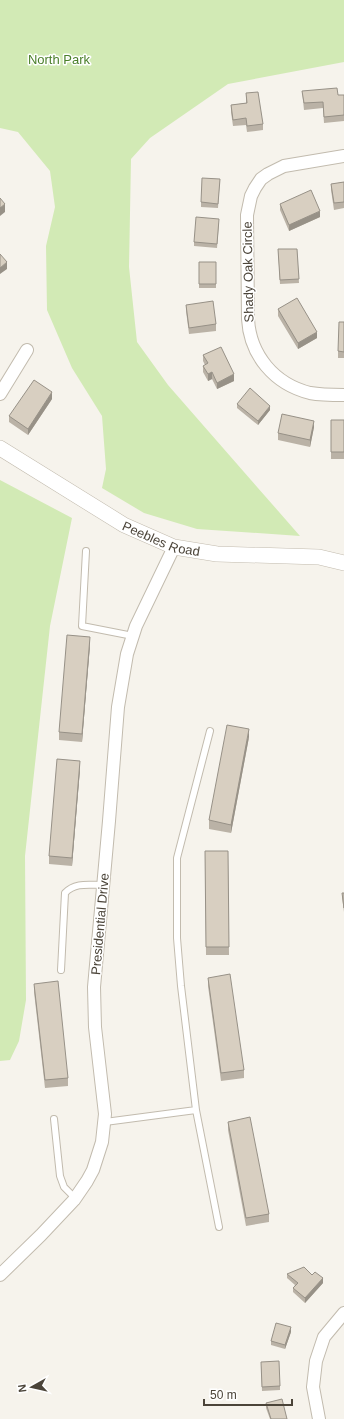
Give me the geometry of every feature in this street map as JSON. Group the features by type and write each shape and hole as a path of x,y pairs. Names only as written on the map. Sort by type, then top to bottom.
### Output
{"street":[{"name":"Shady Oak Circle","path":"344,156 284,166 268,174 258,184 251,196 247,215 247,230 248,328 255,349 270,370 287,384 310,392 344,395"},
{"path":"0,394 27,350"},
{"name":"Peebles Road","path":"0,448 124,525 174,547 224,554 318,557 344,563"},
{"name":"Presidential Drive","path":"0,1275 41,1235 75,1198 93,1170 102,1142 105,1122 104,1095 95,1027 94,987 118,707 127,654 136,626 174,547"},
{"path":"319,1419 313,1387 316,1361 324,1337 344,1313"}],"lane":[{"path":"86,551 82,626 133,636"},
{"path":"210,731 177,858 177,938 181,986 196,1110 219,1227"},
{"path":"61,970 65,893 70,887 83,885 103,885"},
{"path":"105,1122 196,1110"},
{"path":"54,1119 60,1176 64,1187 75,1198"}],"green space":[{"name":"North Park","path":"0,0 344,0 344,62 228,84 150,138 131,159 129,267 137,342 168,385 300,536 197,529 144,513 102,488 106,469 102,416 72,368 47,310 46,246 55,207 50,171 18,132 0,128"},
{"path":"0,480 72,518 50,626 25,856 26,1000 19,1041 10,1060 0,1061"}],"building":[{"path":"337,88 338,95 344,95 344,115 324,117 323,102 304,103 302,91"},
{"path":"258,92 263,124 247,126 246,118 233,120 231,105 247,103 246,93"},
{"path":"202,178 220,179 218,204 201,202"},
{"path":"344,182 344,202 334,203 331,184"},
{"path":"311,190 320,211 289,225 280,204"},
{"path":"0,198 5,204 0,208"},
{"path":"196,217 219,219 217,244 194,242"},
{"path":"278,249 297,249 299,279 280,280"},
{"path":"0,254 7,262 0,268"},
{"path":"199,262 216,262 216,284 199,284"},
{"path":"297,298 317,332 298,343 278,309"},
{"path":"213,301 216,324 189,328 186,305"},
{"path":"339,322 344,322 344,352 338,351"},
{"path":"221,347 234,374 217,383 212,372 208,374 203,366 208,363 203,355"},
{"path":"34,380 52,392 28,429 9,416"},
{"path":"250,388 270,406 258,421 237,404"},
{"path":"282,414 314,421 310,440 278,433"},
{"path":"331,420 344,420 344,452 331,452"},
{"path":"67,635 90,637 82,734 59,732"},
{"path":"227,725 249,729 231,825 209,820"},
{"path":"57,759 80,761 72,858 49,856"},
{"path":"205,851 228,851 229,947 206,947"},
{"path":"342,893 344,893 344,908"},
{"path":"230,974 244,1070 221,1073 208,978"},
{"path":"58,981 68,1078 45,1080 34,984"},
{"path":"250,1117 269,1214 246,1218 228,1122"},
{"path":"304,1267 312,1275 315,1272 323,1278 305,1298 293,1288 298,1283 287,1274"},
{"path":"276,1323 291,1327 285,1345 271,1341"},
{"path":"279,1361 280,1386 262,1387 261,1362"},
{"path":"282,1399 287,1419 271,1419 266,1403"}]}
